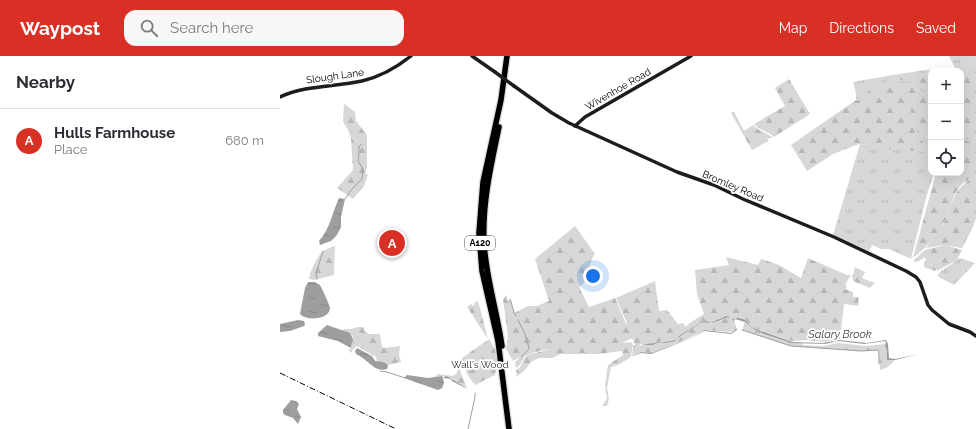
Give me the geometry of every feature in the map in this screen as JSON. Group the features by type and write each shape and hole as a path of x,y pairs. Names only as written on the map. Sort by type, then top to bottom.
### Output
{"highway":[{"name":"A120","path":"507,56 500,100 483,182 479,233 482,271 498,341 509,429"},
{"name":"A120","path":"510,56 506,88 487,185 484,234 487,271 504,360 513,429"}],"street":[{"name":"Slough Lane","path":"280,97 304,89 367,80 396,68 411,56"},
{"name":"Bromley Road","path":"472,56 556,116 575,126 677,172 714,185 743,199 834,237 906,271 920,282 928,305 932,310 949,324 970,332 976,336"},
{"name":"Wivenhoe Road","path":"575,126 586,117 691,56"}],"green space":[{"path":"949,56 976,56 976,178 967,183 958,176 964,176 964,68 955,68"},
{"path":"976,67 976,142 964,138 964,70"},
{"path":"928,70 928,176 933,176 911,259 889,249 881,249 872,245 869,251 833,235 860,144 869,145 853,82"},
{"path":"928,73 928,93 914,83 894,77"},
{"path":"789,79 810,114 774,137 754,124 785,106 775,88"},
{"path":"890,79 878,97 856,99 856,96 868,92"},
{"path":"892,79 901,85 906,96 911,119 928,150 928,156 926,152 887,149 880,147 868,148 869,145 859,144 833,154 807,171 791,145 856,100 879,98"},
{"path":"900,82 913,86 928,94 928,147 912,117 906,91"},
{"path":"344,104 355,112 356,121 367,135 367,167 365,174 368,174 364,186 353,199 337,188 353,170 351,138 343,121"},
{"path":"734,112 744,131 753,125 773,138 767,138 768,141 752,150 731,113"},
{"path":"964,140 976,144 976,176 967,181 961,176 964,176"},
{"path":"935,176 959,176 965,181 957,190 939,231 927,246 913,258"},
{"path":"976,177 976,218 962,248 944,245 926,248 943,225 958,190 965,183"},
{"path":"575,226 595,254 592,258 585,281 579,287 589,307 615,298 626,324 627,323 616,298 655,281 659,311 667,310 678,324 684,323 685,327 704,314 697,294 695,270 729,265 726,257 758,265 761,259 779,265 801,278 808,258 847,275 851,275 845,285 847,286 845,289 853,292 853,297 859,297 858,306 844,304 840,339 824,342 808,340 792,341 754,328 746,321 735,318 732,319 729,317 722,318 711,323 729,318 734,323 736,329 731,332 704,330 690,338 651,353 641,352 632,356 633,347 649,344 641,344 637,346 635,345 633,339 630,339 622,343 631,342 633,344 631,357 618,365 611,367 607,388 609,399 607,406 602,406 607,398 605,385 608,365 623,355 622,351 598,354 561,354 552,358 539,358 531,362 524,371 516,377 517,372 515,371 519,368 527,356 549,349 532,353 526,356 516,368 515,362 522,356 513,361 506,349 508,336 503,299 507,295 507,300 511,300 514,313 528,306 537,306 549,301 535,259","holes":["705,320 710,323 704,321 676,339","674,340 665,343 657,342"]},
{"path":"945,245 962,250 957,260 937,271 937,269 935,271 924,267 924,263 926,261 925,257 917,262 913,261 925,250"},
{"path":"335,246 334,275 314,280 309,279 310,273 317,258 324,251"},
{"path":"960,258 975,263 954,285 937,276 940,272"},
{"path":"855,267 865,272 862,278 875,283 870,288 853,281 852,275"},
{"path":"478,301 488,339 467,307 471,304 473,306 475,302"},
{"path":"745,322 750,327 764,334 794,343 802,343 803,345 824,346 838,343 866,346 886,344 887,360 895,360 888,367 880,370 878,350 861,351 791,346 742,330"},
{"path":"363,327 369,334 380,334 382,347 400,346 399,355 401,362 388,365 385,362 377,361 376,357 357,346 352,350 352,353 349,351 353,337 350,333 342,331 344,329"},
{"name":"Wall's Wood","path":"489,339 498,355 495,375 475,385 467,374 462,358"},
{"path":"458,365 467,388 452,378 442,376 435,377 438,374 453,376 457,373"}],"water":[{"path":"339,198 345,199 341,217 341,227 337,235 331,241 320,245 319,241 328,226"},
{"path":"308,282 315,282 320,285 329,304 330,309 328,313 321,317 307,318 300,314 305,288"},
{"path":"726,316 732,319 725,318 711,323"},
{"path":"738,318 745,320 752,327 761,331 793,342 823,343 839,340 867,343 886,340 888,344 889,358 895,359 919,354 895,360 887,360 887,351 885,346 886,341 864,344 839,341 825,344 792,343 764,334 752,328 745,322 735,319 734,321 737,330 731,334 704,331 692,338 704,330 731,333 736,329 732,319"},
{"path":"298,320 304,321 304,326 290,331 280,332 280,324"},
{"path":"705,320 711,323 704,321 675,341 665,343 660,342 676,340 680,335"},
{"path":"327,325 350,333 353,339 351,347 338,341 318,336 318,333"},
{"path":"692,338 651,354 641,353 631,357 641,352 651,353"},
{"path":"657,343 653,345 640,345"},
{"path":"357,348 372,356 375,361 384,362 388,365 387,369 380,370 372,366 356,354 355,351"},
{"path":"407,375 428,378 442,376 444,383 442,388 438,390 404,378"},
{"path":"446,376 449,377 467,389 451,379 443,378"},
{"path":"291,400 296,401 299,404 297,409 301,417 298,424 293,418 283,413 283,410"}],"waterway":[{"path":"345,199 351,190 362,179 363,169 358,161 359,148 361,144"},
{"path":"317,279 316,274 323,251"},
{"path":"510,299 514,312"},
{"path":"518,320 525,334 529,348"},
{"path":"742,330 791,346 861,351 878,350 879,364"},
{"name":"Salary Brook","path":"521,357 529,349"},
{"path":"380,371 405,378"},
{"name":"Salary Brook","path":"468,429 475,393"}],"railway":[{"path":"280,373 396,429"}],"place":[{"name":"Hulls Farmhouse","path":"392,243"}]}
